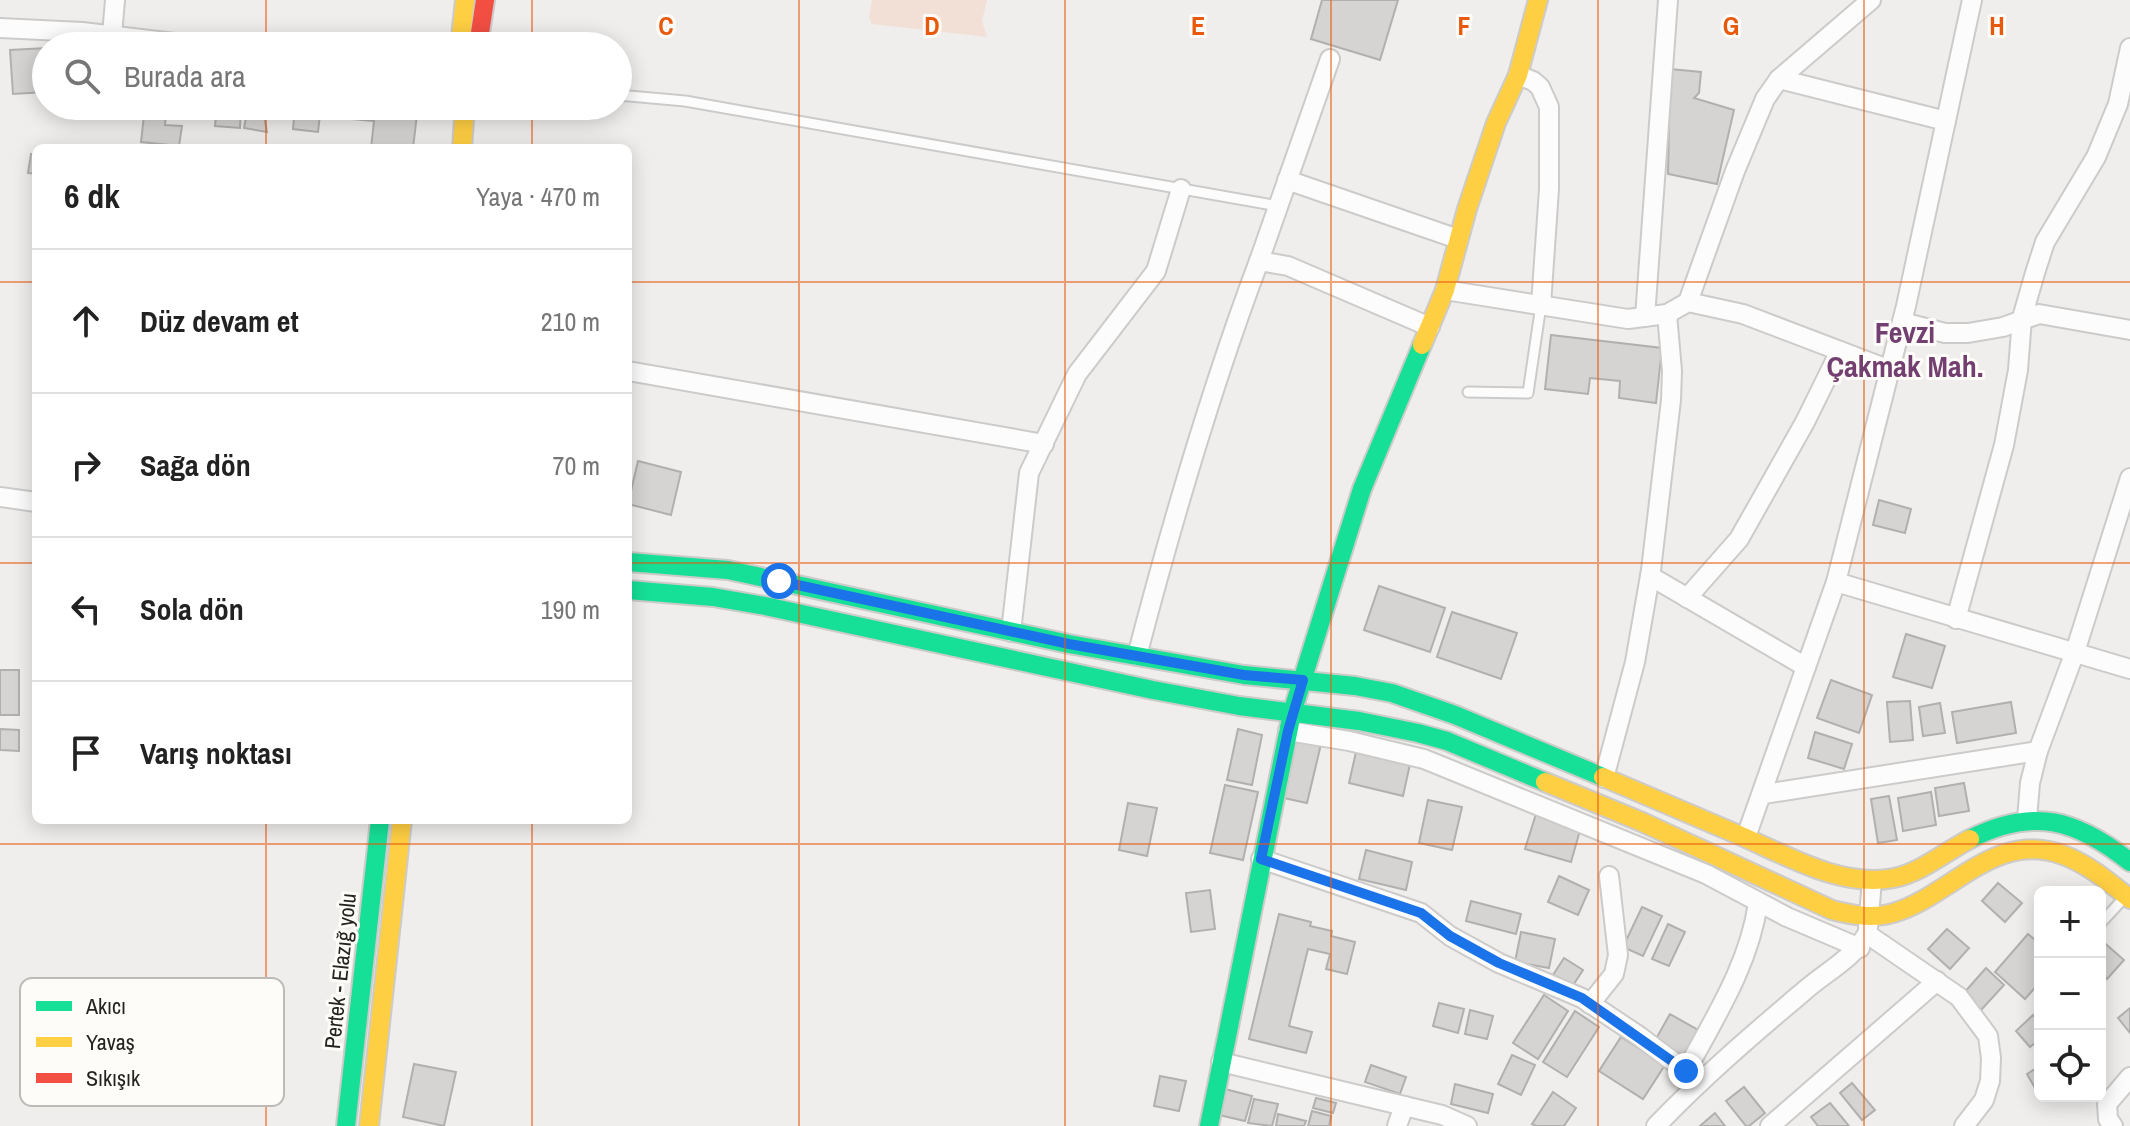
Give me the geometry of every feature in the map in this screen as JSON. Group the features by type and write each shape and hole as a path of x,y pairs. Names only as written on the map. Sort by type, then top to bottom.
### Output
{"main road":[{"path":"462,32 465,0"},
{"path":"480,32 485,0"},
{"path":"1209,1126 1290,722 1362,489 1445,290 1458,239 1496,123 1518,75 1538,0"},
{"path":"462,144 464,120"},
{"path":"632,562 728,570 1011,632 1137,656 1244,675 1355,686 1424,702 1832,873 1872,880 1912,872 1980,832 2027,819 2071,824 2094,835 2130,862"},
{"path":"632,590 713,597 765,606 1206,700 1290,722 1379,723 1447,741 1642,822 1832,910 1866,933 1974,866 2026,849 2053,852 2080,861 2128,897"},
{"name":"Pertek - Elazığ yolu","path":"346,1126 380,824"},
{"name":"Pertek - Elazığ yolu","path":"369,1126 402,824"}],"street":[{"path":"112,32 115,0"},
{"path":"1645,317 1668,0"},
{"path":"1445,290 1628,319 1667,314 1688,302 1765,99 1779,79 1871,0"},
{"path":"1746,837 1764,794 1836,582 1902,322 1972,0"},
{"path":"0,28 64,32"},
{"path":"1956,619 2004,445 2018,370 2022,318 2045,242 2096,157 2118,104 2130,48"},
{"path":"1137,656 1176,506 1227,347 1330,59"},
{"path":"1518,75 1540,87 1549,107 1549,189 1541,305"},
{"path":"1779,79 1946,121"},
{"path":"1287,180 1458,239"},
{"path":"1011,632 1029,473 1077,374 1156,271 1181,189"},
{"path":"1259,261 1288,266 1430,327"},
{"path":"1688,302 1743,314 1890,370"},
{"path":"1604,778 1635,662 1650,576 1671,400 1667,314"},
{"path":"1902,322 1945,333 1968,333 2003,327 2039,314 2130,330"},
{"path":"1687,598 1739,539 1805,422 1840,351"},
{"path":"632,372 1044,444"},
{"path":"2027,819 2030,783 2038,751 2075,652 2130,478"},
{"path":"0,497 32,501"},
{"path":"1650,576 1806,667"},
{"path":"1836,582 2130,669"},
{"path":"1290,722 1349,741 1424,759 1706,874 1815,931 1866,933 1959,997 1988,1036 1990,1081 1984,1100 1964,1126"},
{"path":"1764,794 2038,751"},
{"path":"1261,859 1421,913 1450,936 1499,963 1590,1004 1692,1076"},
{"path":"1590,1004 1614,974 1618,955 1609,876"},
{"path":"1692,1076 1809,986 1866,933 1872,880"},
{"path":"1656,1126 1692,1076 1750,945 1758,903"},
{"path":"1770,1126 1937,981"},
{"path":"1221,1062 1442,1115 1467,1126"},
{"path":"2113,1126 2108,1119 2107,1104 2130,1077"},
{"path":"1397,1126 1404,1106"}],"lane":[{"path":"632,96 685,101 1278,206"},
{"path":"1468,392 1528,393 1541,305"},
{"path":"2106,918 2128,897"}],"shaded area":[{"path":"872,0 987,0 982,21 987,37 872,24 869,18"}],"building":[{"path":"1322,0 1398,0 1380,60 1311,39"},
{"path":"32,49 32,93 13,94 10,50"},
{"path":"1670,69 1701,72 1699,93 1694,98 1734,110 1717,184 1668,174"},
{"path":"143,120 166,120 165,125 182,126 179,144 141,142"},
{"path":"216,120 240,120 240,128 215,126"},
{"path":"245,120 265,120 267,132 244,128"},
{"path":"294,120 319,120 318,132 293,129"},
{"path":"363,120 416,120 413,144 371,144 374,121"},
{"path":"31,154 32,174 28,173"},
{"path":"1551,335 1662,348 1656,403 1619,398 1620,381 1590,378 1588,394 1545,389"},
{"path":"638,461 681,472 671,515 632,505 632,487"},
{"path":"1879,500 1911,509 1905,533 1873,525"},
{"path":"1379,586 1445,608 1430,652 1364,630"},
{"path":"1452,612 1517,633 1501,679 1437,657"},
{"path":"1906,634 1945,646 1932,688 1893,677"},
{"path":"0,670 19,670 19,715 0,715"},
{"path":"1831,680 1872,695 1859,733 1817,718"},
{"path":"1910,701 1913,740 1890,742 1887,702"},
{"path":"2011,702 2016,733 1957,743 1952,712"},
{"path":"1940,703 1945,733 1923,736 1919,707"},
{"path":"0,729 19,730 19,751 0,750"},
{"path":"1238,729 1262,735 1252,785 1227,780"},
{"path":"1815,732 1852,744 1844,769 1808,758"},
{"path":"1293,734 1322,740 1307,803 1279,797"},
{"path":"1356,752 1410,764 1403,796 1349,783"},
{"path":"1964,783 1969,811 1939,816 1935,788"},
{"path":"1225,785 1258,792 1243,860 1210,853"},
{"path":"1931,792 1936,825 1903,831 1898,798"},
{"path":"1889,796 1897,840 1878,843 1871,799"},
{"path":"1428,800 1462,807 1452,850 1419,843"},
{"path":"1128,803 1157,808 1147,856 1119,850"},
{"path":"1536,814 1581,827 1571,862 1525,849"},
{"path":"1366,850 1412,862 1406,890 1359,879"},
{"path":"1559,876 1589,890 1578,915 1548,902"},
{"path":"1998,883 2022,903 2005,922 1982,901"},
{"path":"1210,890 1215,929 1191,932 1186,893"},
{"path":"1471,901 1521,914 1516,934 1466,921"},
{"path":"1642,907 1662,916 1643,956 1623,947"},
{"path":"1279,914 1311,922 1310,926 1332,931 1331,936 1355,942 1347,974 1326,969 1330,954 1308,949 1289,1026 1312,1032 1306,1053 1249,1039"},
{"path":"1668,924 1685,932 1669,966 1652,959"},
{"path":"1947,929 1969,948 1950,969 1928,949"},
{"path":"1521,932 1555,939 1549,968 1515,962"},
{"path":"2028,934 2034,939 2034,989 2025,999 1995,972"},
{"path":"2106,944 2124,960 2106,978"},
{"path":"1564,958 1583,970 1570,990 1551,978"},
{"path":"1986,968 2004,985 1981,1010 1963,994"},
{"path":"1544,995 1568,1011 1538,1059 1513,1043"},
{"path":"1439,1003 1464,1009 1458,1033 1433,1026"},
{"path":"2130,1008 2130,1033 2118,1018"},
{"path":"1470,1010 1493,1016 1487,1039 1465,1034"},
{"path":"1575,1011 1599,1027 1567,1077 1543,1062"},
{"path":"1670,1014 1698,1030 1682,1060 1653,1044"},
{"path":"2033,1015 2034,1044 2030,1047 2016,1031"},
{"path":"1621,1037 1665,1065 1643,1099 1599,1071"},
{"path":"1512,1055 1535,1065 1521,1095 1498,1084"},
{"path":"414,1064 456,1072 444,1126 403,1117"},
{"path":"1371,1065 1406,1077 1400,1094 1365,1082"},
{"path":"2034,1070 2034,1086 2027,1074"},
{"path":"1160,1076 1186,1081 1179,1111 1154,1106"},
{"path":"1852,1083 1875,1110 1862,1120 1840,1093"},
{"path":"1455,1084 1493,1094 1488,1113 1451,1104"},
{"path":"1744,1087 1765,1113 1749,1126 1726,1101"},
{"path":"1225,1089 1252,1096 1245,1121 1219,1115"},
{"path":"1553,1092 1576,1108 1564,1126 1532,1124"},
{"path":"1316,1098 1336,1103 1333,1113 1313,1108"},
{"path":"1254,1099 1278,1104 1272,1126 1248,1123"},
{"path":"1830,1103 1849,1126 1818,1126 1811,1117"},
{"path":"1312,1111 1331,1116 1329,1126 1308,1126"},
{"path":"1715,1113 1725,1126 1700,1126"},
{"path":"1278,1114 1306,1121 1304,1126 1276,1126"}],"traffic: fast":[{"path":"1209,1126 1292,713 1362,489 1422,345"},
{"path":"632,562 728,570 1069,644 1244,675 1355,686 1392,693 1455,715 1603,777"},
{"path":"632,590 713,597 765,606 1153,690 1418,733 1447,741 1545,782"},
{"path":"1970,839 2014,823 2053,822 2091,836 2130,862"},
{"path":"346,1126 380,824"}],"traffic: slow":[{"path":"462,32 465,0"},
{"path":"1422,345 1445,290 1467,209 1496,123 1518,75 1538,0"},
{"path":"462,144 464,120"},
{"path":"1603,777 1811,867 1852,878 1873,880 1904,875 1970,839"},
{"path":"1545,782 1642,822 1832,910 1870,916 1893,913 1914,905 1994,858 2016,851 2039,849 2081,863 2130,899"},
{"path":"369,1126 402,824"}],"traffic: jam":[{"path":"480,32 485,0"}],"district":[{"name":"Fevzi Çakmak Mah.","path":"1905,350"}],"route":[{"path":"779,581 1069,644 1244,675 1303,680 1292,713 1261,859 1421,913 1450,936 1499,963 1582,998 1686,1071"}]}
